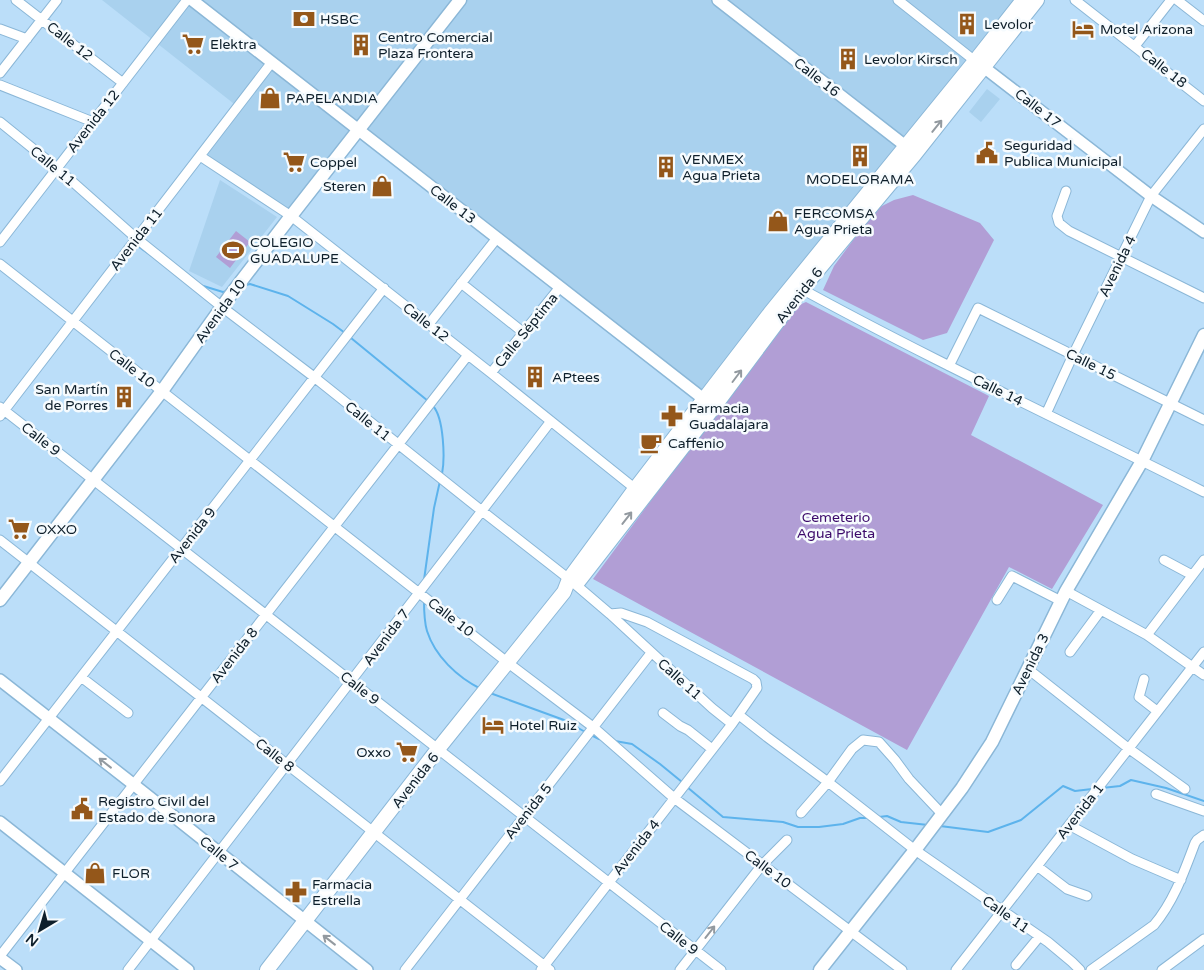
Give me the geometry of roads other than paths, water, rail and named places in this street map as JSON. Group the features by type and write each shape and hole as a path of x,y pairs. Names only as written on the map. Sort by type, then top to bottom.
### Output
{"main road":[{"name":"Avenida 10","path":"0,600 162,391 242,280 459,0"},
{"name":"Avenida 6","path":"980,64 1023,0"},
{"name":"Avenida 6","path":"267,970 438,749 570,585 709,403 770,313 798,287 980,64 1038,0"},
{"name":"Avenida 3","path":"820,970 962,788 992,742 1063,596 1142,461 1204,335"}],"street":[{"name":"Calle 12","path":"16,0 123,83"},
{"path":"0,73 58,0"},
{"name":"Avenida 12","path":"0,242 187,0"},
{"name":"Calle 13","path":"192,0 709,403"},
{"name":"Calle 16","path":"718,0 910,150"},
{"name":"Calle 17","path":"898,0 1152,196 1204,232"},
{"name":"Calle 18","path":"1076,0 1204,100"},
{"path":"1136,46 1171,0"},
{"path":"1177,0 1204,21"},
{"path":"0,29 27,39"},
{"name":"Avenida 11","path":"1,411 73,321 272,62"},
{"path":"0,85 93,122"},
{"name":"Calle 11","path":"0,122 57,168 136,238 226,302 314,377 482,511 570,585 610,614 651,653 732,724"},
{"name":"Avenida 4","path":"1046,414 1121,256 1152,196 1204,129"},
{"name":"Calle 12","path":"200,156 291,216 640,492"},
{"path":"1066,191 1057,216 1059,223 1069,231 1204,298"},
{"path":"429,324 497,238"},
{"name":"Calle 10","path":"0,264 507,662 593,727 675,796 762,865 902,970"},
{"path":"461,283 524,333"},
{"name":"Calle Séptima","path":"492,374 560,287"},
{"name":"Calle 14","path":"798,287 949,366 1204,492"},
{"name":"Avenida 9","path":"0,781 384,288"},
{"name":"Calle 15","path":"949,366 978,308 1204,420"},
{"name":"Avenida 8","path":"0,957 468,355"},
{"name":"Calle 9","path":"1,411 181,548 721,970"},
{"name":"Avenida 7","path":"128,970 551,421"},
{"name":"Calle 8","path":"0,540 374,832 545,969"},
{"path":"1164,560 1192,575"},
{"path":"1147,635 1204,560"},
{"path":"997,600 1012,576 1100,610 1147,635 1204,675"},
{"path":"1070,652 1100,610"},
{"name":"Avenida 4","path":"545,969 608,882 739,715 757,688 756,682 647,622 621,613 610,614"},
{"name":"Avenida 1","path":"956,970 1204,652"},
{"name":"Avenida 5","path":"405,970 651,653"},
{"path":"1028,669 1128,748 1185,789"},
{"path":"81,678 128,714"},
{"path":"1144,679 1139,697 1157,711"},
{"name":"Calle 7","path":"0,680 367,970"},
{"path":"663,713 712,749"},
{"name":"Calle 11","path":"739,715 915,850 1039,937 1080,970"},
{"path":"801,813 828,782 852,749 863,740 879,742 909,779 936,822"},
{"path":"1156,794 1204,812"},
{"path":"0,822 188,970"},
{"path":"1069,825 1132,859 1181,880"},
{"path":"1091,970 1154,925 1162,915 1181,880 1195,843 1204,835"},
{"path":"680,970 762,865 787,840"},
{"path":"1036,866 1067,889 1087,896"},
{"path":"1016,965 1039,937"},
{"path":"1162,970 1204,939"},
{"path":"0,957 16,970"}],"waterway":[{"path":"139,247 152,256"},
{"path":"246,285 250,284 288,296 345,333"},
{"path":"200,285 223,292 227,291"},
{"path":"351,338 428,401"},
{"path":"433,406 437,412 441,429 443,449 442,474"},
{"path":"424,580 434,508 440,481"},
{"path":"424,600 426,627 435,649 455,672 481,689"},
{"path":"490,693 564,720 587,733"},
{"path":"591,735 603,740"},
{"path":"615,741 632,744 682,782"},
{"path":"1102,788 1120,786 1131,780 1166,788 1204,801"},
{"path":"940,826 988,832 1021,820 1063,786 1075,791 1092,789"},
{"path":"687,787 723,817 783,822 798,827 843,824 860,818 867,818"},
{"path":"879,817 887,816 901,822 928,825"}],"place":[{"name":"HSBC","path":"304,19"},
{"name":"Levolor","path":"967,24"},
{"name":"Motel Arizona","path":"1083,29"},
{"name":"Elektra","path":"193,44"},
{"name":"Centro Comercial Plaza Frontera","path":"361,45"},
{"name":"Levolor Kirsch","path":"848,59"},
{"name":"PAPELANDIA","path":"270,98"},
{"name":"Seguridad Publica Municipal","path":"987,153"},
{"name":"MODELORAMA","path":"860,156"},
{"name":"Coppel","path":"294,162"},
{"name":"VENMEX Agua Prieta","path":"666,167"},
{"name":"Steren","path":"382,186"},
{"name":"FERCOMSA Agua Prieta","path":"778,221"},
{"name":"COLEGIO GUADALUPE","path":"233,250"},
{"name":"APtees","path":"535,377"},
{"name":"San Martín de Porres","path":"124,397"},
{"name":"Farmacia Guadalajara","path":"672,416"},
{"name":"Caffenio","path":"651,443"},
{"name":"OXXO","path":"19,529"},
{"name":"Hotel Ruiz","path":"493,725"},
{"name":"Oxxo","path":"407,752"},
{"name":"Registro Civil del Estado de Sonora","path":"82,809"},
{"name":"FLOR","path":"95,873"},
{"name":"Farmacia Estrella","path":"296,892"}],"park label":[{"name":"Cemeterio Agua Prieta","path":"836,526"}]}
